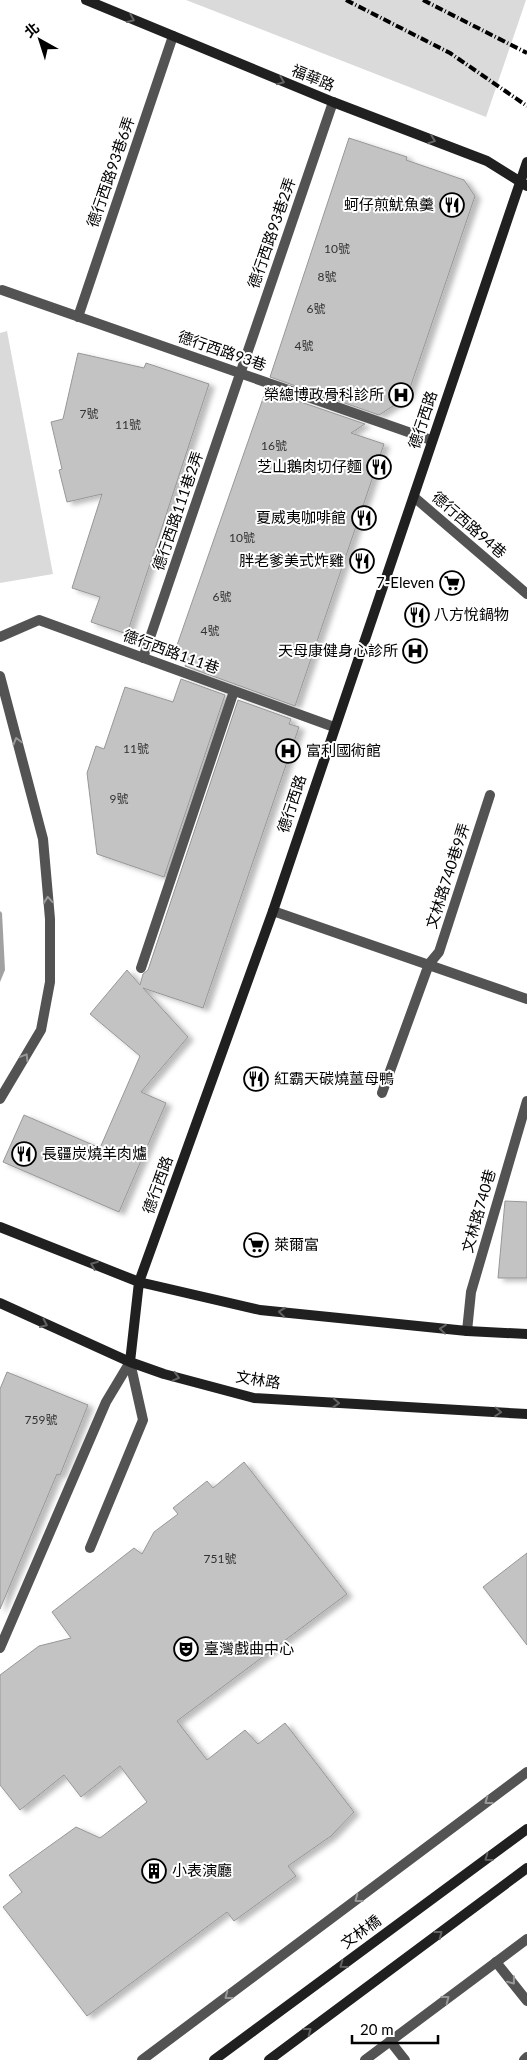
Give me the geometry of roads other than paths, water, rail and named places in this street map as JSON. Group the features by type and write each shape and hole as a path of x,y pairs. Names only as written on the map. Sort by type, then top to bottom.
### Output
{"street":[{"name":"福華路","path":"86,0 333,102 487,161 524,184"},
{"name":"德行西路93巷6弄","path":"78,317 173,36"},
{"name":"德行西路93巷2弄","path":"240,373 333,102"},
{"name":"德行西路","path":"130,1362 139,1282 273,911 334,727 414,498 431,440 504,226 524,184 527,162"},
{"name":"德行西路93巷","path":"2,290 431,440"},
{"name":"德行西路111巷2弄","path":"143,658 240,373"},
{"name":"德行西路94巷","path":"414,498 527,594"},
{"name":"德行西路111巷","path":"0,637 39,620 334,727"},
{"path":"0,676 43,839 50,919 50,982 41,1030 0,1099"},
{"path":"141,968 234,691"},
{"name":"文林路740巷9弄","path":"382,1093 429,964 439,952 490,795"},
{"path":"273,911 527,999"},
{"name":"文林路740巷","path":"467,1331 471,1292 527,1101"},
{"path":"0,1227 139,1282 260,1310 467,1331 527,1334"},
{"name":"文林路","path":"0,1303 130,1362 164,1374 254,1398 527,1414"},
{"path":"90,1548 143,1420 130,1362"},
{"path":"0,1648 106,1402 130,1362"},
{"path":"142,2060 527,1772"},
{"name":"文林橋","path":"214,2060 527,1829"},
{"path":"269,2060 527,1868"},
{"path":"365,2060 527,1939"},
{"path":"496,1962 527,2001"},
{"path":"390,2041 405,2060"},
{"path":"524,2060 527,2057"}],"railway":[{"path":"346,0 450,53 527,106"},
{"path":"423,0 527,53"}],"place":[{"name":"蚵仔煎魷魚羹","path":"452,205"},
{"name":"榮總博政骨科診所","path":"401,395"},
{"name":"芝山鵝肉切仔麵","path":"379,467"},
{"name":"夏威夷咖啡館","path":"364,518"},
{"name":"胖老爹美式炸雞","path":"362,561"},
{"name":"7-Eleven","path":"452,583"},
{"name":"八方悅鍋物","path":"417,615"},
{"name":"天母康健身心診所","path":"415,651"},
{"name":"富利國術館","path":"288,751"},
{"name":"紅霸天碳燒薑母鴨","path":"256,1079"},
{"name":"長疆炭燒羊肉爐","path":"24,1154"},
{"name":"萊爾富","path":"256,1245"},
{"name":"臺灣戲曲中心","path":"186,1649"},
{"name":"小表演廳","path":"154,1871"}]}
